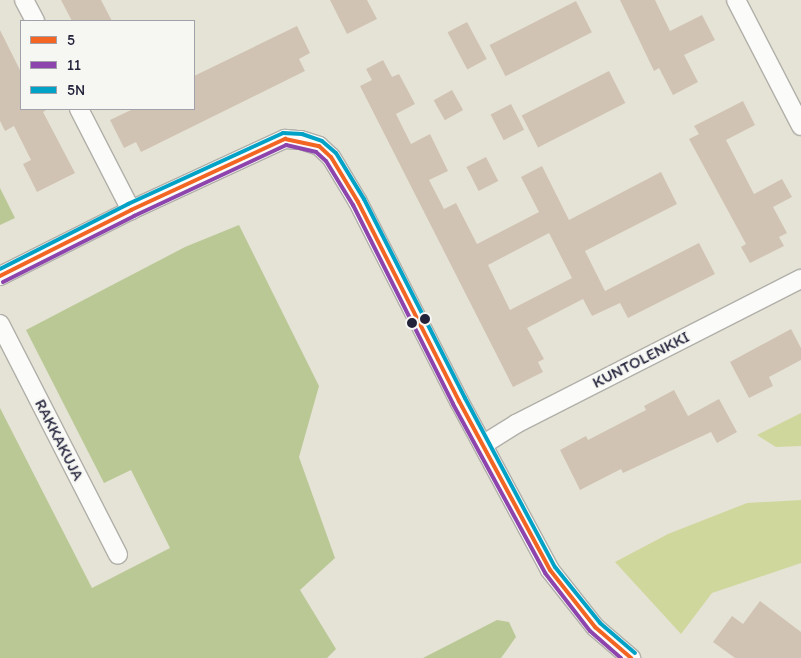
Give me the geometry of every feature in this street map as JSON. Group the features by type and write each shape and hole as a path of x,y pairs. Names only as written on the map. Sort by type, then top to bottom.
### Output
{"street":[{"path":"24,0 34,20"},
{"path":"736,0 801,126"},
{"path":"81,110 131,210"},
{"path":"0,276 131,210 286,139 301,140 319,146 332,157 358,202 550,570 595,628 631,658"},
{"name":"KUNTOLENKKI","path":"484,444 516,424 801,279"},
{"name":"RAKKAKUJA","path":"0,324 118,556"}],"green space":[{"path":"0,188 15,218 0,225"},
{"path":"239,225 319,386 299,457 335,558 300,590 336,649 327,658 0,658 0,408 92,588 170,548 131,470 104,483 26,330 185,247"},
{"path":"801,413 801,446 776,447 757,435"},
{"path":"801,500 801,563 712,593 681,634 615,562 668,534 747,503"},
{"path":"497,620 509,622 516,637 501,658 423,658"}],"building":[{"path":"61,0 101,0 111,20 71,20"},
{"path":"330,0 367,0 377,19 347,34"},
{"path":"620,0 655,0 670,31 702,15 715,40 684,55 698,82 673,95 659,68 654,71"},
{"path":"576,1 592,32 505,76 490,45"},
{"path":"467,22 487,59 467,69 448,32"},
{"path":"297,26 310,53 299,59 305,71 141,152 136,142 124,148 110,120 131,110 195,110 195,76"},
{"path":"0,30 20,70 20,110 46,110 43,112 75,173 37,192 23,164 31,160 14,126 5,131 0,121"},
{"path":"383,60 392,77 399,74 415,104 396,114 411,144 430,134 448,171 429,180 444,209 456,203 477,244 539,212 521,177 542,166 569,220 661,172 677,204 585,251 605,291 699,243 715,274 628,318 620,303 592,316 583,299 527,328 544,359 538,362 543,372 513,387 360,86 372,80 366,69","holes":["549,233 572,278 510,310 488,265"]},
{"path":"609,71 625,103 538,148 522,115"},
{"path":"452,90 463,110 445,120 434,100"},
{"path":"743,101 755,125 726,140 754,194 782,179 792,197 773,207 787,233 779,237 784,246 750,263 741,247 746,244 689,139 699,134 694,126"},
{"path":"511,104 524,130 504,140 491,114"},
{"path":"486,157 498,181 479,191 466,167"},
{"path":"791,329 801,348 801,360 769,377 773,386 749,398 730,362"},
{"path":"674,390 688,416 719,399 737,432 717,443 711,432 623,473 621,469 580,490 560,450 586,436 588,440 646,410 644,406"},
{"path":"760,601 801,632 801,658 735,658 713,642 732,616 743,624"}],"transit line":[{"name":"5N","path":"0,269 128,204 283,133 302,134 322,141 336,153 364,199 465,398 555,567 600,623 635,653"},
{"name":"5","path":"0,276 131,210 285,139 319,146 331,157 358,202 459,401 550,570 595,627 631,658"},
{"name":"11","path":"3,282 134,216 286,145 316,152 326,161 353,205 453,404 545,573 590,631 621,658"}]}
